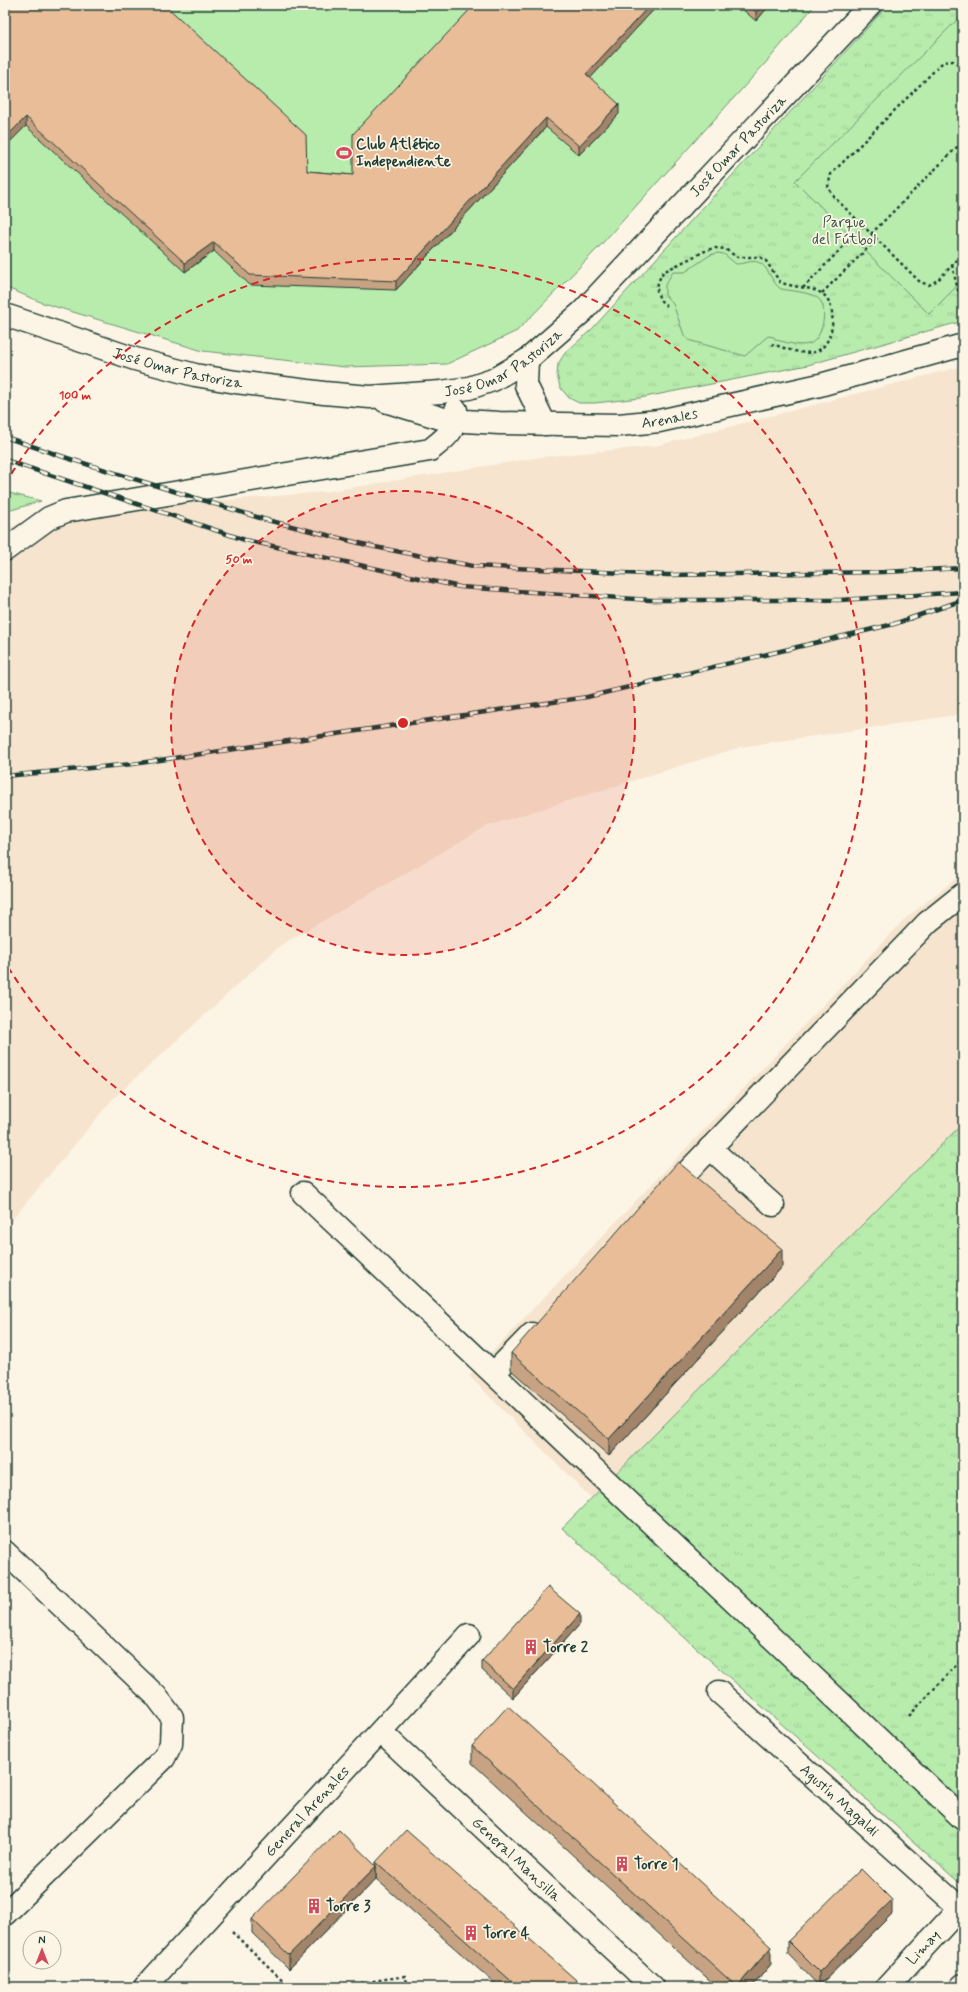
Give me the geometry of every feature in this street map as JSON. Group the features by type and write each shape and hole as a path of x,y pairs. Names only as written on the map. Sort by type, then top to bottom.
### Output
{"street":[{"name":"José Omar Pastoriza","path":"5,315 128,357 195,375 278,388 370,396 456,390 469,388 493,380 528,360 582,312 870,5"},
{"name":"Arenales","path":"370,396 448,420 619,425 659,421 820,385 963,345"},
{"path":"528,360 526,385 545,424"},
{"path":"5,550 49,518 66,511 430,450 449,435 457,421 456,390"},
{"path":"656,1204 928,922 963,894"},
{"path":"710,1148 773,1205"},
{"path":"303,1193 963,1819"},
{"path":"494,1373 548,1317"},
{"path":"5,1552 156,1696 172,1718 171,1744 164,1758 5,1914"},
{"name":"General Arenales","path":"145,1987 469,1635"},
{"name":"Agustín Magaldi","path":"719,1692 960,1908"},
{"name":"General Mansilla","path":"381,1732 653,1987"},
{"name":"Limay","path":"887,1987 960,1908"}],"path":[{"path":"963,69 953,61 943,62 830,174 828,187 834,197 920,282 929,285 938,280 963,254"},
{"path":"871,234 963,141"},
{"path":"803,288 863,226"},
{"path":"822,293 877,239"},
{"path":"667,306 660,300 657,291 658,282 663,272 707,250 715,248 724,249 737,257 760,257 766,261 780,282 822,293 828,300 833,317 829,339 823,348 816,352 807,353 772,344"},
{"path":"952,265 963,311"},
{"path":"909,1716 963,1658"},
{"path":"212,1914 290,1987"},
{"path":"337,1987 405,1976 406,1987"}],"shaded area":[{"path":"963,366 963,714 741,747 487,826 281,945 112,1100 5,1228 5,530 35,516 324,492 541,457 655,446"},
{"path":"963,873 963,1123 591,1498 469,1376 906,918"}],"green space":[{"name":"Club Atlético Independiente","path":"5,5 815,5 770,58 598,248 517,331 447,364 345,367 203,351 43,303 5,287"},
{"name":"Parque del Fútbol","path":"888,5 963,5 963,321 808,365 640,398 595,403 579,403 569,398 560,387 557,375 558,364 565,353 592,329"},
{"path":"963,14 963,280 929,314 795,181"},
{"path":"718,253 724,254 736,264 753,261 758,262 765,267 775,283 781,289 806,293 819,299 822,303 824,316 821,331 814,342 805,345 797,345 776,340 774,337 768,336 745,356 688,340 684,335 673,304 665,295 665,285 673,272 685,272 710,255"},
{"path":"5,492 41,501 5,512"},
{"path":"963,1123 963,1886 562,1528"}],"building":[{"path":"5,5 165,5 306,135 307,171 353,175 353,134 474,5 650,5 586,74 619,104 579,146 546,118 396,281 250,275 214,242 185,263 26,117 9,134 5,130"},
{"path":"748,5 762,5 756,12"},
{"path":"678,1162 782,1249 609,1439 511,1353"},
{"name":"Torre 2","path":"548,1587 580,1614 513,1689 482,1661"},
{"name":"Torre 1","path":"508,1706 771,1947 737,1987 472,1746"},
{"name":"Torre 3","path":"339,1830 376,1866 289,1955 252,1919"},
{"name":"Torre 4","path":"406,1830 584,1987 518,1987 376,1862"},
{"path":"861,1869 892,1900 819,1972 788,1941"}],"railway":[{"path":"5,437 67,458 263,519 375,547 473,566 668,575 884,572 963,568"},
{"path":"5,460 245,540 460,587 650,600 840,600 963,592"},
{"path":"5,776 133,764 587,697 894,624 963,600"}],"place":[{"name":"Club Atlético Independiente","path":"344,153"},
{"name":"Torre 2","path":"531,1647"},
{"name":"Torre 1","path":"622,1864"},
{"name":"Torre 3","path":"314,1906"},
{"name":"Torre 4","path":"471,1933"}]}
